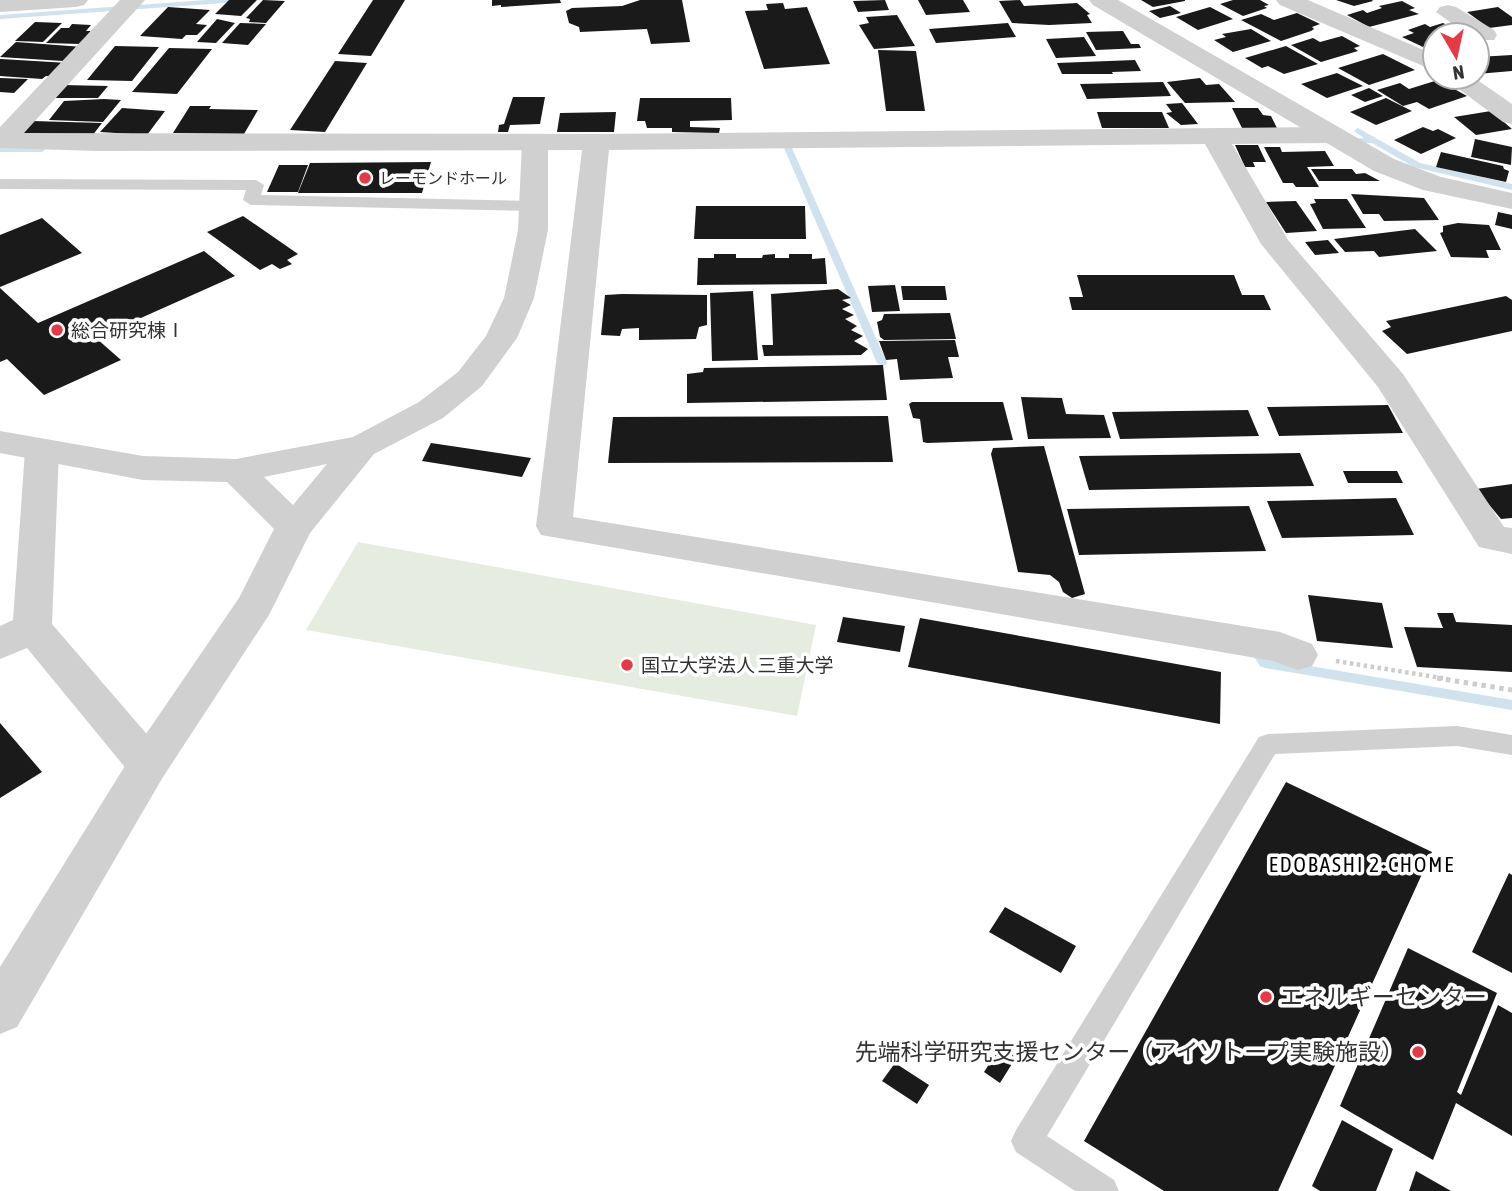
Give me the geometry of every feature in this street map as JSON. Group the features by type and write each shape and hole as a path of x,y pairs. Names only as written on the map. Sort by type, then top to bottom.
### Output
{"street":[{"path":"0,5 76,0"},
{"path":"2,140 133,0"},
{"path":"1101,0 1407,176 1512,201"},
{"path":"1288,0 1421,54"},
{"path":"1448,12 1460,21"},
{"path":"1491,36 1512,33"},
{"path":"1477,91 1512,116"},
{"path":"2,140 535,149 596,142 1332,135"},
{"path":"1214,136 1276,244 1391,382 1492,538 1512,541"},
{"path":"596,142 554,526 1280,647 1298,655"},
{"path":"0,442 143,468 236,471 362,446 431,410 470,379 501,338 519,298 528,261 534,206 535,149"},
{"path":"0,1011 148,765 255,605 294,527 362,446"},
{"path":"42,450 16,636 148,765"},
{"path":"236,471 294,527"}],"lane":[{"path":"0,184 256,185 251,200 534,206"},
{"path":"1103,1191 1027,1141 1268,744 1457,736 1512,745"}],"path":[{"path":"1298,655 1512,690"}],"shaded area":[{"path":"358,542 816,625 797,716 306,630"}],"building":[{"path":"229,0 257,0 241,16 215,14"},
{"path":"263,0 285,1 266,23 249,22 250,19 246,18"},
{"path":"373,0 405,0 371,56 338,54"},
{"path":"492,0 560,0 561,3 501,7 492,6"},
{"path":"640,0 682,0 690,42 651,44 647,29 580,32 579,27 569,23 566,11 572,8 622,6"},
{"path":"885,0 889,10 858,12 853,1"},
{"path":"918,0 963,0 970,12 926,15"},
{"path":"1020,0 1024,6 1077,3 1090,14 1087,15 1092,23 1012,23 999,1"},
{"path":"1141,0 1185,0 1185,1 1153,7"},
{"path":"1233,0 1260,0 1269,5 1243,16 1220,4"},
{"path":"1336,0 1372,0 1373,1 1354,6"},
{"path":"1402,1 1415,8 1409,10 1419,14 1369,27 1347,15 1363,10 1367,13 1382,8 1379,6"},
{"path":"783,3 785,9 807,7 830,64 764,69 745,11 768,10 766,4"},
{"path":"1170,6 1181,13 1160,18 1149,11"},
{"path":"168,7 210,10 196,24 207,25 197,35 186,35 182,39 140,36"},
{"path":"1210,7 1233,19 1198,30 1176,17"},
{"path":"1498,7 1512,17 1512,25 1491,28 1491,21 1479,21 1467,12"},
{"path":"1297,13 1320,24 1312,27 1314,29 1311,31 1281,41 1241,20 1261,14 1274,20"},
{"path":"897,15 915,46 874,49 859,25 869,23 866,17"},
{"path":"217,19 235,23 216,43 197,42"},
{"path":"35,22 62,23 43,42 15,41"},
{"path":"240,23 266,24 248,45 222,43"},
{"path":"1008,23 1016,37 936,43 929,29"},
{"path":"72,24 91,25 86,31 91,31 80,44 46,43 61,28 69,28"},
{"path":"1421,25 1421,46 1402,37 1414,33 1408,30"},
{"path":"1251,29 1271,41 1233,52 1214,40 1226,37 1222,34"},
{"path":"1123,31 1131,44 1139,44 1141,48 1096,50 1086,32"},
{"path":"1342,36 1360,46 1354,48 1358,51 1321,62 1291,45 1313,38 1320,42"},
{"path":"1084,37 1096,56 1056,58 1046,39"},
{"path":"16,42 83,47 63,61 0,57"},
{"path":"115,46 159,47 132,81 87,80"},
{"path":"1286,46 1318,64 1284,74 1268,66 1262,68 1245,58"},
{"path":"169,48 212,49 177,94 132,92"},
{"path":"878,50 916,51 925,111 886,111"},
{"path":"1383,54 1415,70 1369,85 1338,68"},
{"path":"1512,55 1512,71 1491,73 1491,56"},
{"path":"0,59 68,63 55,77 46,76 42,79 0,76"},
{"path":"1135,60 1141,71 1112,72 1113,74 1062,74 1057,63"},
{"path":"335,61 367,63 325,132 290,130"},
{"path":"1337,73 1363,86 1327,98 1301,84"},
{"path":"0,78 28,79 14,93 0,92"},
{"path":"1200,78 1206,85 1219,84 1235,102 1185,103 1167,82"},
{"path":"1163,82 1171,96 1087,99 1080,84"},
{"path":"1400,83 1409,89 1421,85 1421,91 1458,91 1467,96 1429,109 1417,102 1403,106 1377,90"},
{"path":"62,85 108,86 98,98 53,98"},
{"path":"1369,88 1383,96 1365,102 1351,95"},
{"path":"513,97 545,97 540,124 510,125 508,132 498,132 499,125 504,124"},
{"path":"640,98 731,98 732,120 690,121 690,127 720,128 719,133 672,132 672,128 647,128 645,121 637,121"},
{"path":"1386,98 1412,111 1376,125 1350,112"},
{"path":"121,100 103,122 49,120 64,101"},
{"path":"1182,103 1198,124 1181,125 1166,113 1172,112 1166,104"},
{"path":"190,106 258,110 244,134 173,133"},
{"path":"122,108 165,111 147,135 100,132"},
{"path":"1232,108 1258,108 1263,115 1271,116 1277,128 1242,128"},
{"path":"1491,111 1512,129 1476,135 1454,117"},
{"path":"616,112 614,132 557,132 560,113"},
{"path":"1097,112 1162,112 1169,128 1102,128"},
{"path":"32,121 102,123 92,136 21,133"},
{"path":"1423,127 1433,131 1438,129 1456,138 1421,154 1394,140"},
{"path":"1475,139 1512,147 1511,165 1471,157"},
{"path":"1235,145 1258,145 1266,162 1253,162 1255,167 1245,167"},
{"path":"1264,147 1280,147 1282,152 1325,151 1334,166 1307,167 1319,187 1296,187 1293,183 1283,183"},
{"path":"1441,152 1503,166 1509,171 1506,182 1436,167"},
{"name":"レーモンドホール","path":"431,162 422,193 298,193 310,163"},
{"path":"279,165 308,165 298,192 267,192"},
{"path":"1311,169 1352,169 1356,174 1365,173 1380,181 1319,181"},
{"path":"1351,194 1424,198 1439,220 1384,221 1379,214 1363,214"},
{"path":"1314,199 1347,199 1366,228 1323,229 1310,204 1316,203"},
{"path":"1296,201 1317,231 1286,233 1266,202"},
{"path":"696,206 805,206 806,239 694,239"},
{"path":"1498,212 1512,215 1512,229 1495,225"},
{"path":"243,216 298,254 287,260 292,264 280,269 272,264 260,270 207,232"},
{"name":"総合研究棟Ⅰ","path":"42,218 82,253 0,287 0,235"},
{"path":"1458,223 1489,225 1501,250 1486,250 1489,258 1451,257 1440,233 1443,232 1443,226"},
{"path":"1415,229 1437,251 1379,257 1374,251 1345,252 1334,239"},
{"path":"1328,240 1339,253 1315,255 1305,242"},
{"name":"総合研究棟Ⅰ","path":"204,251 235,276 96,338 121,360 44,395 7,359 0,362 0,288 38,323"},
{"path":"714,254 736,254 736,258 762,258 763,255 775,254 775,258 789,258 789,254 812,254 812,259 825,258 827,284 697,285 698,258 714,258"},
{"path":"1077,275 1234,275 1242,295 1264,295 1271,310 1072,310 1069,297 1083,297"},
{"path":"895,285 900,311 872,312 868,286"},
{"path":"901,286 945,286 947,300 903,300"},
{"path":"838,289 851,298 842,300 851,305 842,309 854,315 845,319 857,326 851,330 863,336 854,341 868,349 861,355 764,356 762,345 773,345 771,294"},
{"path":"753,291 758,360 712,361 710,293"},
{"path":"605,295 707,295 707,325 699,327 696,339 639,340 639,328 622,329 620,336 601,335"},
{"path":"1506,296 1512,300 1512,331 1407,354 1382,331 1391,327 1386,321"},
{"path":"950,313 956,339 884,340 880,337 877,322 882,320 884,314"},
{"path":"955,340 959,357 948,357 953,378 900,380 897,359 886,360 879,341"},
{"path":"883,365 887,400 687,403 687,374 703,372 704,368"},
{"path":"1021,397 1062,398 1066,414 1104,415 1111,438 1028,439"},
{"path":"1003,402 1013,440 923,442 920,419 913,418 909,404"},
{"path":"1388,405 1403,433 1279,436 1267,407"},
{"path":"1248,410 1259,436 1120,439 1112,412"},
{"path":"888,416 893,462 608,463 613,417"},
{"path":"431,443 531,458 522,477 422,461"},
{"path":"1044,446 1085,594 1072,598 1063,592 1059,582 1050,575 1018,572 991,454 993,448"},
{"path":"1300,453 1314,486 1089,490 1079,456"},
{"path":"1343,471 1397,471 1403,483 1348,483"},
{"path":"1512,484 1512,518 1501,519 1476,489"},
{"path":"1396,498 1414,535 1282,538 1267,501"},
{"path":"1249,506 1266,551 1079,555 1067,509"},
{"path":"1308,595 1382,603 1393,648 1317,641"},
{"path":"1437,613 1453,613 1456,622 1512,625 1512,672 1417,667 1404,627 1443,628"},
{"path":"843,617 905,626 900,652 837,642"},
{"path":"920,618 1221,672 1220,724 908,667"},
{"path":"0,723 42,772 0,798"},
{"name":"エネルギーセンター","path":"1286,782 1432,852 1278,1191 1164,1191 1084,1141"},
{"path":"1509,873 1512,875 1512,973 1472,952"},
{"path":"1005,907 1076,946 1061,973 989,932"},
{"name":"先端科学研究支援センター（アイソトープ実験施設）","path":"1408,948 1497,993 1457,1092 1461,1095 1498,1005 1512,1013 1512,1136 1456,1103 1433,1160 1340,1106"},
{"path":"1004,1041 1020,1051 1000,1083 984,1072"},
{"path":"895,1063 929,1085 917,1104 882,1081"},
{"path":"1342,1120 1393,1149 1376,1191 1320,1191 1312,1186"},
{"path":"1416,1171 1451,1191 1409,1191"}],"waterway":[{"path":"0,17 238,0"},
{"path":"1358,131 1374,140"},
{"path":"1347,141 1374,140"},
{"path":"1374,140 1417,165 1512,187"},
{"path":"788,148 882,363"},
{"path":"0,149 42,149"},
{"path":"1252,652 1257,652 1265,663 1512,705"}],"place":[{"name":"レーモンドホール","path":"365,178"},
{"name":"総合研究棟Ⅰ","path":"57,330"},
{"name":"国立大学法人 三重大学","path":"627,665"},
{"name":"エネルギーセンター","path":"1266,997"},
{"name":"先端科学研究支援センター（アイソトープ実験施設）","path":"1418,1052"}],"district":[{"name":"EDOBASHI 2-CHOME","path":"1362,865"}]}
